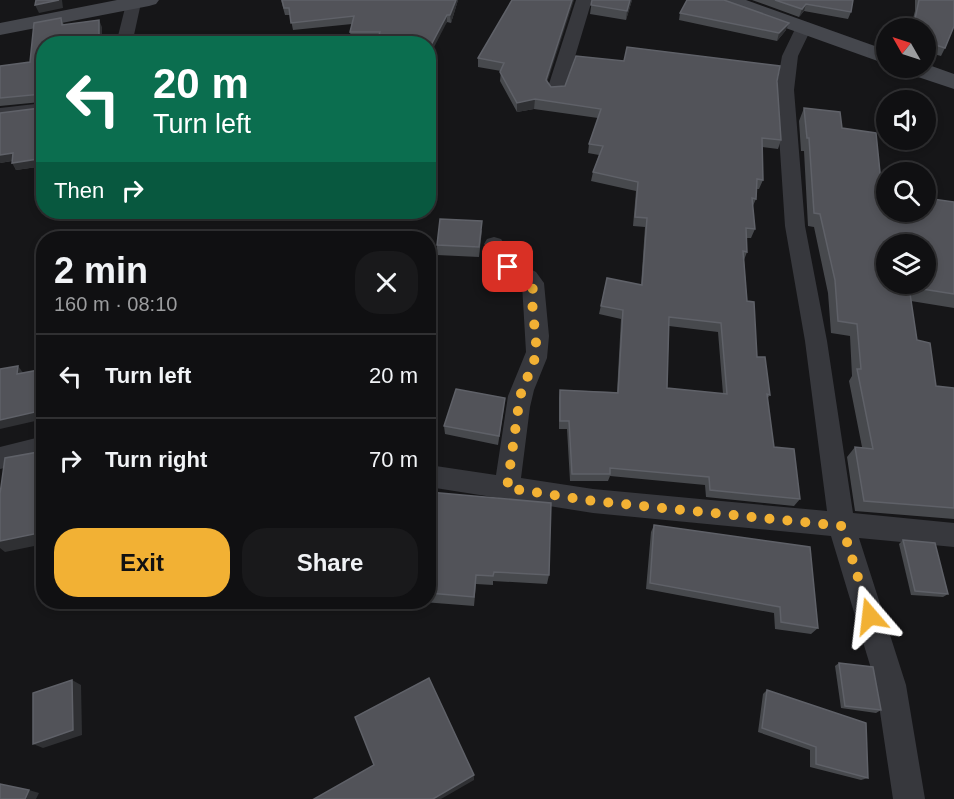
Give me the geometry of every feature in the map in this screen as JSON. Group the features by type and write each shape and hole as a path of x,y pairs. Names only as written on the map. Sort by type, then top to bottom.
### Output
{"main road":[{"path":"726,0 876,53"},
{"path":"0,29 141,2"},
{"path":"936,76 954,82"}],"street":[{"path":"556,90 584,0"},
{"path":"127,36 141,2"},
{"path":"804,27 790,56 785,90 795,226 816,341 842,526 891,685 909,799"},
{"path":"0,113 36,109"},
{"path":"494,244 508,267 525,274 533,283 532,301 537,341 537,353 526,377 519,403 507,488"},
{"path":"0,458 36,449"},
{"path":"436,477 593,501 954,535"}],"building":[{"path":"36,0 59,0 35,5"},
{"path":"282,0 456,0 450,15 447,15 436,36 379,36 380,32 350,32 354,16 291,23 289,8 284,8"},
{"path":"512,0 572,0 546,80 551,87 565,86 576,56 624,61 627,47 780,66 777,81 781,140 762,138 763,180 757,179 756,199 752,198 755,229 746,228 747,252 743,251 747,301 754,302 757,357 765,357 774,447 794,449 800,499 710,490 709,477 610,468 610,474 572,474 569,421 560,421 560,390 618,393 623,310 601,306 607,278 642,285 647,218 635,217 638,182 593,172 603,146 589,144 601,109 535,99 517,103 500,72 504,63 478,58","holes":["669,317 721,323 727,394 667,388"]},
{"path":"592,0 630,0 627,11 591,5"},
{"path":"687,0 724,0 789,23 779,33 680,13"},
{"path":"775,0 853,0 851,12 806,4 802,9"},
{"path":"919,0 954,0 954,26 945,48 936,45 936,18 915,18"},
{"path":"61,18 62,25 99,20 99,36 36,36 36,95 0,98 0,66 30,62 34,23"},
{"path":"36,108 36,159 12,163 13,153 0,155 0,113"},
{"path":"804,108 840,112 842,128 876,133 879,162 876,162 876,222 936,222 936,199 954,202 954,294 936,291 936,234 876,234 876,294 910,294 917,340 930,343 936,386 954,388 954,508 864,501 855,447 873,449 857,369 861,369 857,324 838,321 835,280 820,214 814,213 809,138 807,138"},
{"path":"440,219 482,221 479,247 437,245"},
{"path":"18,366 17,374 36,370 36,412 0,420 0,369"},
{"path":"456,389 505,398 499,436 444,426"},
{"path":"36,452 36,534 0,541 0,494 5,458"},
{"path":"436,493 551,503 549,575 494,572 493,576 476,575 474,597 436,594"},
{"path":"654,525 810,547 818,628 781,622 780,607 650,583"},
{"path":"903,540 935,543 948,594 915,591"},
{"path":"839,663 873,667 881,710 845,706"},
{"path":"429,678 474,775 433,799 314,799 374,765 355,717"},
{"path":"72,680 73,730 33,744 33,693"},
{"path":"767,690 866,723 868,778 816,764 816,747 762,728"},
{"path":"0,784 29,790 25,799 0,799"}],"route":[{"path":"508,267 525,274 533,283 532,301 537,353 520,396 507,488 593,501 842,526 870,616"}]}
